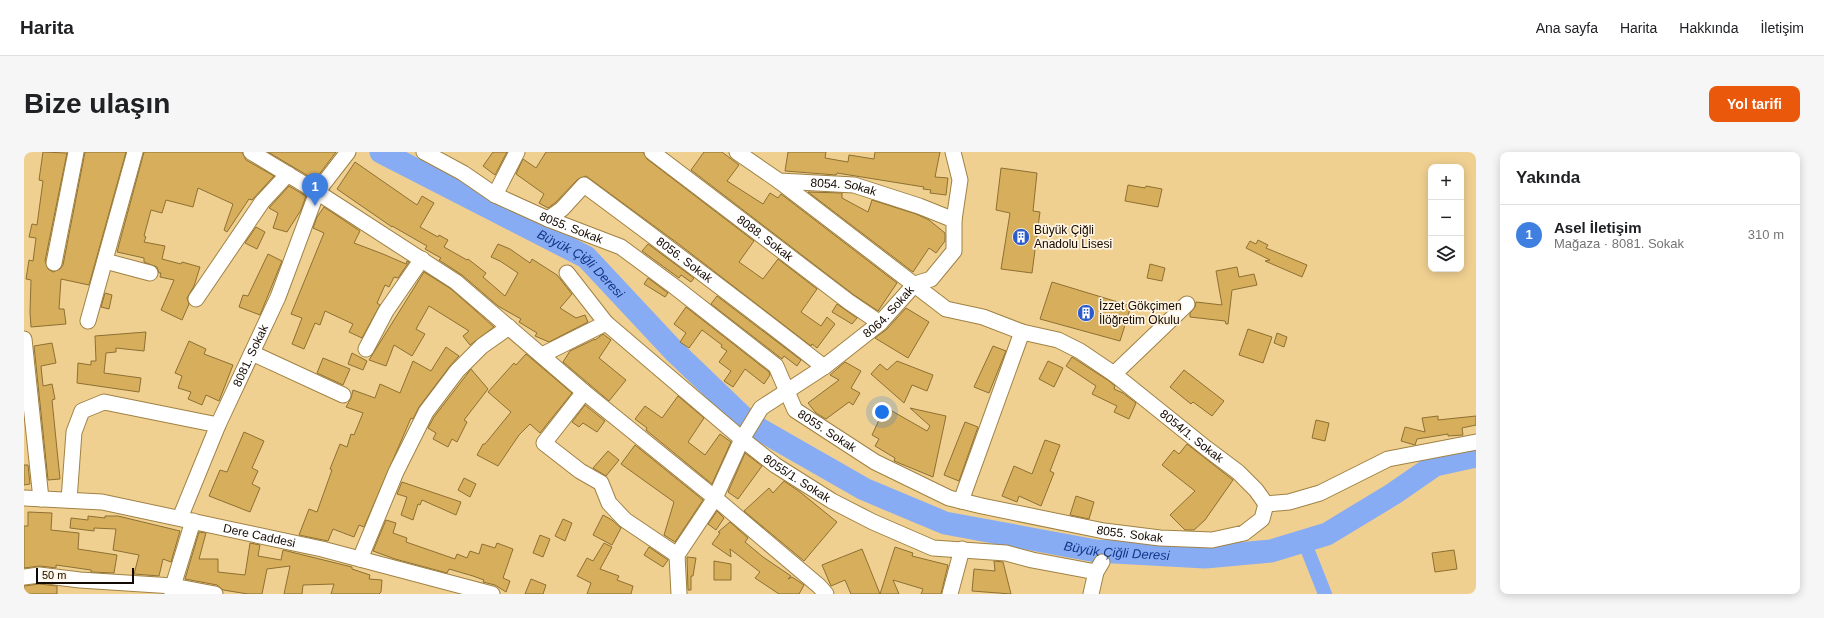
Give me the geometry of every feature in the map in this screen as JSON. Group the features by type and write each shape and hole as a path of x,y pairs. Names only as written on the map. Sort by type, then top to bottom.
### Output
{"street":[{"path":"54,263 76,152"},
{"path":"88,321 135,152"},
{"path":"251,152 317,192 456,282 584,392 819,586 826,594"},
{"name":"8081. Sokak","path":"172,590 186,520 218,425 288,274 317,192 348,152"},
{"path":"495,195 517,152"},
{"name":"8088. Sokak","path":"652,152 849,302 880,323"},
{"path":"737,152 779,181"},
{"name":"8064. Sokak","path":"677,555 714,498 743,437 761,408 824,367 880,323 915,284 931,279 954,251 954,220 960,180 953,152"},
{"name":"8055. Sokak","path":"430,153 495,195 548,219 621,247 640,260 776,366 795,410 875,462 948,498 1104,531 1160,538 1212,540 1244,533 1262,519 1266,504"},
{"path":"196,299 262,202 288,174"},
{"name":"8054. Sokak","path":"779,181 854,185 919,206 954,220"},
{"name":"8054/1. Sokak","path":"779,181 946,309 983,317 1022,332 1058,340 1080,351 1114,374 1238,472 1256,490 1266,504"},
{"name":"8056. Sokak","path":"548,219 562,209 584,185 706,278 749,308 824,367"},
{"path":"366,349 386,311 422,259"},
{"path":"105,261 150,273"},
{"name":"8055/1. Sokak","path":"567,273 606,323 775,465 832,501 873,522 933,548 1006,553 1032,560 1099,567 1091,594"},
{"path":"1114,374 1187,304"},
{"path":"542,355 606,323"},
{"path":"360,559 396,472 426,412 456,371 482,346 509,327"},
{"path":"961,501 1022,332"},
{"path":"24,339 41,499"},
{"path":"252,353 343,395"},
{"path":"584,392 544,443 580,471 601,482 609,503 625,520 677,555 679,594"},
{"path":"69,500 74,432 82,411 104,402 218,425"},
{"path":"1266,504 1289,502 1320,493 1388,459 1476,442"},
{"name":"Dere Caddesi","path":"24,498 102,502 322,549 492,594"},
{"path":"950,594 962,550"},
{"path":"24,577 39,575 80,587 172,590 215,594"}],"building":[{"path":"43,152 67,153 45,261 48,269 53,272 60,269 63,265 85,152 126,152 89,285 61,279 59,309 64,309 66,324 31,327 31,280 26,279 29,260 33,261 36,238 29,237 32,224 37,225 43,181 39,180"},
{"path":"144,152 242,152 246,160 274,176 252,200 249,199 227,232 224,230 233,204 198,188 193,207 166,200 162,213 151,210 144,236 146,237 144,242 165,246 162,259 200,267 194,286 187,298 189,304 182,320 161,310 174,280 160,277 161,273 159,273 157,267 144,262 144,258 117,252"},
{"path":"268,152 336,152 315,180"},
{"path":"493,152 507,152 495,175 483,166"},
{"path":"546,152 643,152 647,159 754,241 739,262 763,279 778,259 817,289 801,312 821,326 827,317 835,324 817,348 812,344 811,346 680,245 586,176 578,179 556,202 548,208 539,203 544,194 516,174 523,159 536,168"},
{"path":"704,152 722,152 739,165 727,181 763,204 770,193 778,198 781,194 897,283 878,311 854,295 691,170"},
{"path":"788,152 826,152 825,158 848,162 849,155 874,159 875,152 940,152 935,177 948,178 946,195 930,193 931,190 923,189 924,187 837,173 836,175 785,171"},
{"path":"355,162 417,205 422,196 434,203 420,227 438,237 439,235 448,240 444,247 467,260 468,259 486,273 483,277 505,296 518,273 491,257 498,244 510,249 530,263 532,259 557,275 572,294 560,308 576,318 585,315 588,322 549,342 535,336 537,333 519,322 521,319 498,306 462,275 439,260 441,258 425,249 427,246 392,227 337,189"},
{"name":"Büyük Çiğli Anadolu Lisesi","path":"1001,168 1037,173 1033,211 1040,212 1032,273 1001,269 1010,213 996,210"},
{"path":"1128,185 1162,189 1158,207 1125,201"},
{"path":"289,186 306,196 301,210 287,232 273,228 278,213 269,208"},
{"path":"808,192 842,193 842,198 868,212 872,200 916,214 929,220 945,233 945,241 936,253 929,248 913,272"},
{"path":"324,207 360,231 354,243 406,264 407,261 409,262 398,278 394,277 389,287 385,285 377,303 380,305 362,338 349,332 353,324 325,311 320,325 315,323 304,349 292,344 302,318 291,314 324,233 313,228 317,217"},
{"path":"256,227 265,232 257,249 245,243"},
{"path":"1258,240 1268,245 1266,248 1307,265 1302,277 1265,261 1270,260 1246,248 1250,241 1256,244"},
{"path":"648,244 694,278 691,282 681,275 679,278 642,251"},
{"path":"268,254 282,261 260,315 239,307 243,295 248,296"},
{"path":"1150,264 1165,268 1162,281 1147,278"},
{"path":"1237,267 1239,277 1254,274 1257,285 1232,290 1228,324 1226,324 1225,321 1190,317 1190,313 1195,307 1196,302 1222,305 1216,271"},
{"path":"424,272 451,289 494,327 470,345 463,336 469,331 429,306 416,329 425,334 412,356 394,345 386,366 369,360"},
{"path":"648,278 668,293 665,297 644,284"},
{"name":"İzzet Gökçimen İlöğretim Okulu","path":"1052,282 1131,306 1120,341 1040,319"},
{"path":"105,293 112,295 109,309 101,307"},
{"path":"717,296 801,360 797,366 784,356 782,359 711,304"},
{"path":"837,304 857,318 852,324 832,312"},
{"path":"686,307 769,372 770,375 764,384 745,369 733,387 724,381 731,371 719,362 727,351 721,347 722,345 702,330 689,348 680,342 686,333 674,324"},
{"path":"906,308 929,322 908,358 875,338 887,329"},
{"path":"1248,329 1272,337 1263,363 1239,355"},
{"path":"146,332 144,351 116,348 116,352 106,353 104,373 141,378 139,392 77,383 78,363 91,365 91,361 96,361 95,336"},
{"path":"1277,333 1287,337 1284,347 1274,343"},
{"path":"603,334 611,340 599,358 626,380 609,401 563,362 570,351 595,340"},
{"path":"189,341 206,349 204,354 233,365 219,401 206,395 202,405 188,399 191,392 178,388 182,376 175,373"},
{"path":"52,343 56,363 41,366 43,386 52,384 55,399 52,400 60,479 48,480 34,346"},
{"path":"993,346 1006,351 989,393 974,387"},
{"path":"446,347 459,356 419,407 413,419 411,418 364,527 359,525 354,537 333,529 328,541 299,535 309,509 317,512 332,470 330,469 340,444 347,447 351,434 354,435 363,413 346,407 353,390 375,398 380,384 400,393 413,361 431,371"},
{"path":"352,353 367,361 363,370 348,364"},
{"path":"526,354 572,393 540,433 530,424 519,435 498,466 477,455 483,444 485,444 511,412 488,392 514,363 516,365"},
{"path":"1072,357 1109,381 1115,386 1114,389 1123,393 1136,403 1129,419 1114,412 1117,406 1092,394 1096,386 1066,366"},
{"path":"323,358 350,369 343,385 317,373"},
{"path":"897,361 933,375 927,391 912,385 904,403 871,374 880,364 887,370"},
{"path":"1048,361 1063,368 1054,387 1039,379"},
{"path":"845,362 861,371 851,388 860,393 853,405 849,402 826,419 816,413 808,403 839,380 830,375"},
{"path":"471,369 488,389 464,420 467,422 457,442 452,439 448,447 433,439 436,433 428,428 434,417"},
{"path":"1184,370 1224,401 1212,416 1193,402 1191,404 1170,387"},
{"path":"678,396 704,418 688,442 705,455 720,434 731,442 712,484 646,430 647,428 635,419 645,406 662,418"},
{"path":"585,405 605,421 597,432 583,423 579,427 572,422"},
{"path":"885,407 927,431 930,426 910,408 946,416 933,477 894,461 895,458 875,446 879,439 872,435"},
{"path":"1438,416 1438,420 1476,416 1476,425 1462,428 1463,435 1448,436 1448,434 1417,439 1415,445 1401,441 1405,427 1425,432 1422,418"},
{"path":"1316,420 1329,423 1325,441 1312,438"},
{"path":"965,422 978,427 959,481 944,475"},
{"path":"244,432 264,441 252,468 258,471 252,484 260,488 250,512 209,496 220,470 227,472"},
{"path":"1045,440 1060,445 1050,471 1054,473 1041,506 1019,496 1017,502 1002,496 1014,466 1032,474"},
{"path":"1187,444 1233,480 1205,520 1194,530 1185,530 1170,515 1195,491 1162,465 1174,450 1179,454"},
{"path":"635,445 703,500 675,542 664,535 674,502 621,464"},
{"path":"608,451 619,460 606,476 593,468"},
{"path":"745,453 762,466 738,499 728,492"},
{"path":"24,465 28,465 30,484 24,485"},
{"path":"464,478 476,484 470,497 458,490"},
{"path":"784,481 837,522 804,561 744,511 769,488 773,493"},
{"path":"402,482 461,502 456,515 422,500 420,505 418,504 413,520 401,515 407,497 397,494"},
{"path":"1076,496 1094,502 1089,519 1070,515"},
{"path":"717,511 724,518 716,530 708,524"},
{"path":"28,512 52,513 51,530 79,533 78,549 117,555 114,573 91,572 91,570 56,565 56,568 40,566 24,568 24,526 28,526"},
{"path":"603,515 612,520 621,528 612,545 593,535"},
{"path":"88,516 105,518 105,516 118,516 180,531 171,562 163,559 159,576 134,574 139,555 113,550 116,529 94,528 94,531 70,528 71,518 88,520"},
{"path":"563,519 572,523 565,541 555,536"},
{"path":"386,520 396,523 393,533 407,538 406,542 455,559 457,554 467,558 470,551 479,554 482,544 495,548 497,543 513,549 503,578 510,581 506,592 495,585 483,582 484,580 473,576 449,569 447,573 395,559 373,551"},
{"path":"730,522 748,538 745,542 763,557 791,576 788,579 792,577 804,585 799,594 779,594 755,578 760,572 730,549 731,557 712,544 720,533 718,532"},
{"path":"199,532 206,533 199,559 218,559 218,572 245,575 250,543 260,545 258,556 281,560 283,550 352,567 352,569 370,575 369,579 382,580 381,592 379,594 331,594 334,584 303,585 302,594 284,594 290,566 267,569 262,594 248,594 223,590 217,585 185,579"},
{"path":"540,535 550,539 543,557 533,553"},
{"path":"604,543 612,547 600,569 619,576 617,580 633,586 631,594 587,594 591,583 577,576 587,558 593,561"},
{"path":"649,547 668,560 663,567 644,555"},
{"path":"895,547 913,553 912,556 948,565 941,594 921,594 923,589 893,580 899,594 880,594"},
{"path":"862,549 880,594 851,594 845,580 831,586 822,565"},
{"path":"1454,550 1457,569 1435,572 1432,553"},
{"path":"687,557 696,558 693,576 691,576 691,590 688,590"},
{"path":"714,561 731,564 731,580 714,580"},
{"path":"994,561 1003,562 1011,594 972,591 974,569 995,571"},
{"path":"531,579 546,585 543,594 525,594"},
{"path":"39,584 57,586 57,594 24,594 24,586"}],"waterway":[{"name":"Büyük Çiğli Deresi","path":"381,152 586,257 674,351 747,421"},
{"name":"Büyük Çiğli Deresi","path":"759,429 864,489 945,523 1096,551 1205,557 1271,551 1327,534 1393,494 1435,465 1476,456"},
{"path":"1304,541 1325,594"}],"place":[{"name":"Asel İletişim","path":"315,206"},
{"name":"Büyük Çiğli Anadolu Lisesi","path":"1021,237"},
{"name":"İzzet Gökçimen İlöğretim Okulu","path":"1086,313"}]}
